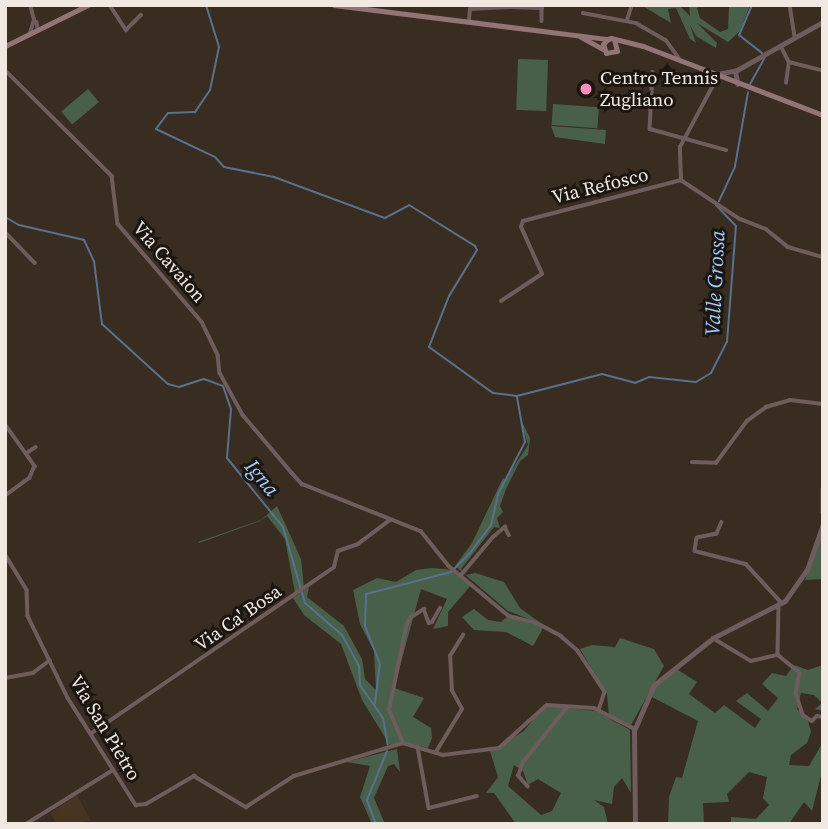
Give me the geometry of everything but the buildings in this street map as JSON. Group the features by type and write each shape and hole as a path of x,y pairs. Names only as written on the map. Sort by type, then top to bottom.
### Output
{"main road":[{"path":"334,5 611,39 679,60 727,81 823,115"},
{"path":"5,46 30,33 36,23 45,26 83,6"},
{"path":"571,35 603,49 608,54 634,45"},
{"path":"603,49 611,39"},
{"path":"611,39 617,51"}],"street":[{"path":"30,5 36,23"},
{"path":"110,5 126,30 141,15"},
{"path":"627,20 632,5"},
{"path":"790,5 795,37"},
{"path":"469,23 470,7 542,8 542,21"},
{"path":"583,13 627,20 666,40 679,60"},
{"path":"727,81 736,72 823,22"},
{"path":"781,46 789,62 786,83"},
{"path":"789,62 821,70"},
{"name":"Via Cavaion","path":"5,70 112,176 118,224 202,322 219,358 220,373 243,415 302,484 390,520"},
{"path":"653,72 649,127 726,150"},
{"path":"736,72 714,76 683,138 679,153 681,180 740,219 766,229 788,247 823,257"},
{"path":"736,72 738,85"},
{"path":"727,81 728,73"},
{"name":"Via Refosco","path":"501,301 542,274 521,227 523,221 681,180"},
{"path":"5,232 35,263"},
{"path":"692,462 716,463 747,421 766,407 790,400 823,404"},
{"path":"5,424 28,452 35,466 33,474 5,496"},
{"path":"28,452 36,447"},
{"path":"823,489 823,512"},
{"path":"390,520 421,531 454,570 509,616 544,626 573,645 606,696 598,710"},
{"name":"Via Ca' Bosa","path":"91,733 334,567 338,551 358,544 390,520"},
{"path":"722,522 717,534 697,538 695,551 746,564 781,605 778,654"},
{"path":"635,824 635,729 654,685 713,638 781,605 807,570 823,524"},
{"path":"461,575 505,527 509,535"},
{"name":"Via San Pietro","path":"5,554 27,590 28,616 50,660 136,805 146,804 194,776 246,807 295,776 403,743"},
{"path":"440,608 432,622 429,623 424,609 410,618 406,627 389,710 403,743 449,755 499,748 523,731 543,706 598,710 635,729"},
{"path":"436,752 463,709 452,691 450,656 463,635"},
{"path":"713,638 751,661 778,654"},
{"path":"778,654 800,673 796,693 803,715 812,722 817,716 823,717"},
{"path":"5,678 33,673 50,660"},
{"path":"528,786 518,776 523,762 567,707"},
{"path":"418,747 429,808 477,796"},
{"path":"26,824 114,770"}],"shaded area":[{"path":"77,795 91,821 57,824 50,813"}],"green space":[{"path":"641,5 679,5 690,16 689,5 703,5 697,8 700,18 720,32 728,29 729,5 750,5 740,31 728,42 697,23 717,43 716,48 696,36 690,25 696,43 690,39 676,8 668,9 671,23"},
{"path":"518,59 548,60 546,111 516,110"},
{"path":"88,89 99,102 72,125 61,111"},
{"path":"553,104 599,107 597,128 552,125"},
{"path":"551,126 606,130 605,144 555,137"},
{"path":"520,418 530,438 528,455 520,461 506,489 500,506 503,512 497,518 500,528 494,527 461,569 466,575 475,573 504,582 520,608 542,624 508,611 455,566 472,543 503,478 505,480 528,445"},
{"path":"277,506 301,559 304,587 295,593 285,539 267,516 260,521 198,542 261,520"},
{"path":"823,527 823,579 805,580 812,560"},
{"path":"416,570 454,570 471,585 448,612 448,626 433,629 447,599 421,589 394,688 424,698 413,717 431,728 432,738 428,748 412,744 391,747 362,700 341,644 304,615 293,598 309,587 307,597 344,626 362,659 365,679 376,690 374,651 360,624 353,590 377,578 396,582"},
{"path":"474,609 488,620 501,622 510,614 543,627 533,646 506,632 474,630 462,617"},
{"path":"620,638 654,649 664,666 631,725 609,716 607,694 580,649 592,645 615,647"},
{"path":"794,665 808,670 823,665 823,711 815,709 822,703 814,695 801,693 797,709 807,717 811,732 807,743 791,755 789,765 809,766 823,742 823,768 812,811 804,802 789,824 731,824 731,817 756,819 769,805 763,798 767,777 749,772 727,794 729,802 703,803 704,824 663,824 668,823 669,797 676,777 682,778 698,721 650,696 657,683 675,668 697,682 689,694 715,713 724,705 755,728 761,719 736,701 747,693 768,711 778,698 762,684 772,673 786,676"},
{"path":"550,706 596,711 630,730 631,793 622,778 614,787 612,804 594,800 604,807 608,824 516,824 494,793 486,793 498,777 490,751 524,731 541,709","holes":["514,765 523,771 528,785 538,779 561,793 552,811 541,815 508,786"]},
{"path":"397,749 400,772 394,764 388,766 374,798 385,824 372,824 360,797 370,766 346,762"}],"waterway":[{"path":"206,5 219,47 210,90 195,112 168,113 156,129 215,157 224,167 274,177 385,218 409,205 475,246 477,250 449,296 429,347 493,393 517,396 602,374 635,383 649,377 696,382 711,373 727,342 736,226 716,205"},
{"name":"Valle Grossa","path":"752,5 739,35 762,53"},
{"name":"Valle Grossa","path":"749,86 765,57"},
{"path":"719,201 735,166 748,92"},
{"name":"Igna","path":"5,217 19,225 84,240 94,261 102,324 168,384 179,387 204,379 223,386 231,409 227,458 283,527 305,603 342,635 359,666 360,685 383,718 388,745"},
{"path":"375,703 380,664 365,626 366,594 451,572 470,553 491,525 498,494 525,442 517,397"},
{"name":"Igna","path":"376,824 367,800 387,751"}],"place":[{"name":"Centro Tennis Zugliano","path":"586,89"}]}
